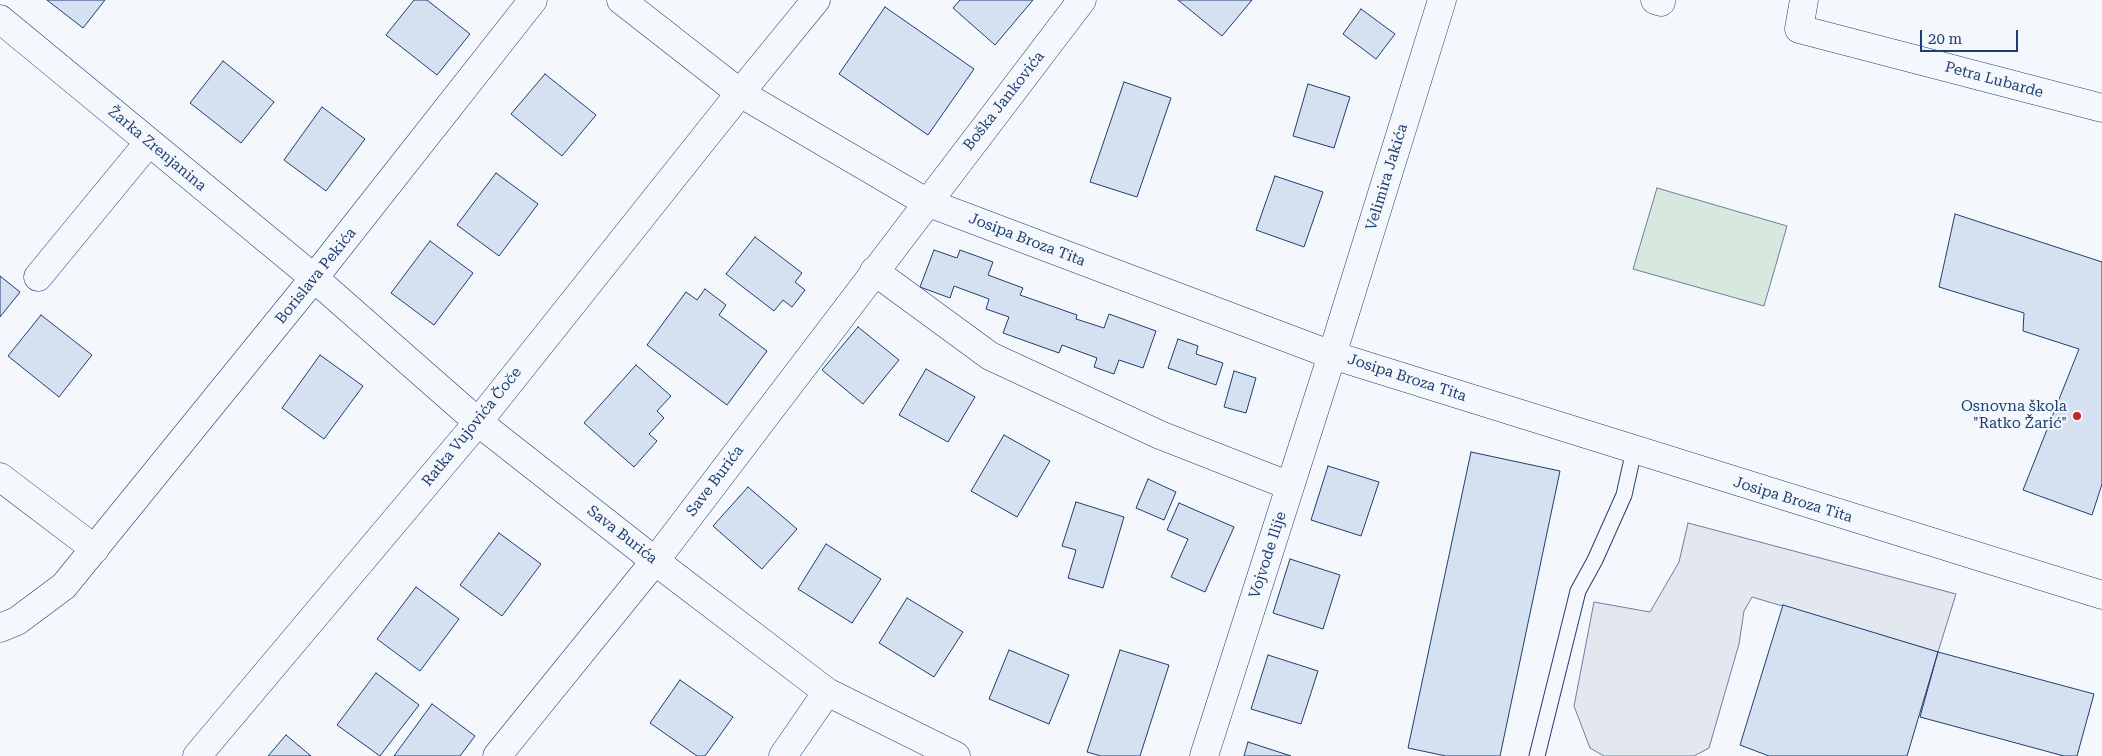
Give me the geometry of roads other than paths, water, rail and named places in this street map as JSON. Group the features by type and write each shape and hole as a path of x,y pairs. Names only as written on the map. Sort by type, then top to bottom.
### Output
{"street":[{"name":"Borislava Pekića","path":"0,628 18,621 64,586 314,278 534,0"},
{"name":"Josipa Broza Tita","path":"621,0 740,92 926,202 1332,355 2102,595"},
{"name":"Ratka Vujovića Čoče","path":"197,756 478,422 740,92 816,0"},
{"name":"Boška Jankovića","path":"926,202 1082,0"},
{"name":"Velimira Jakića","path":"1332,355 1442,0"},
{"name":"Petra Lubarde","path":"1804,0 1799,29 2102,108"},
{"name":"Žarka Zrenjanina","path":"2,26 149,142 314,278"},
{"path":"38,277 149,142"},
{"name":"Save Burića","path":"497,756 655,561 926,202"},
{"path":"874,272 990,356 1160,435 1290,486"},
{"name":"Sava Burića","path":"314,278 478,422 655,561 827,692 956,756"},
{"name":"Vojvode Ilije","path":"1204,756 1332,355"},
{"path":"0,477 94,549"},
{"path":"783,756 827,692"}],"lane":[{"path":"1537,756 1578,591 1595,560 1624,495 1634,450"}],"place":[{"name":"Osnovna škola \"Ratko Žarić\"","path":"2077,416"}]}
